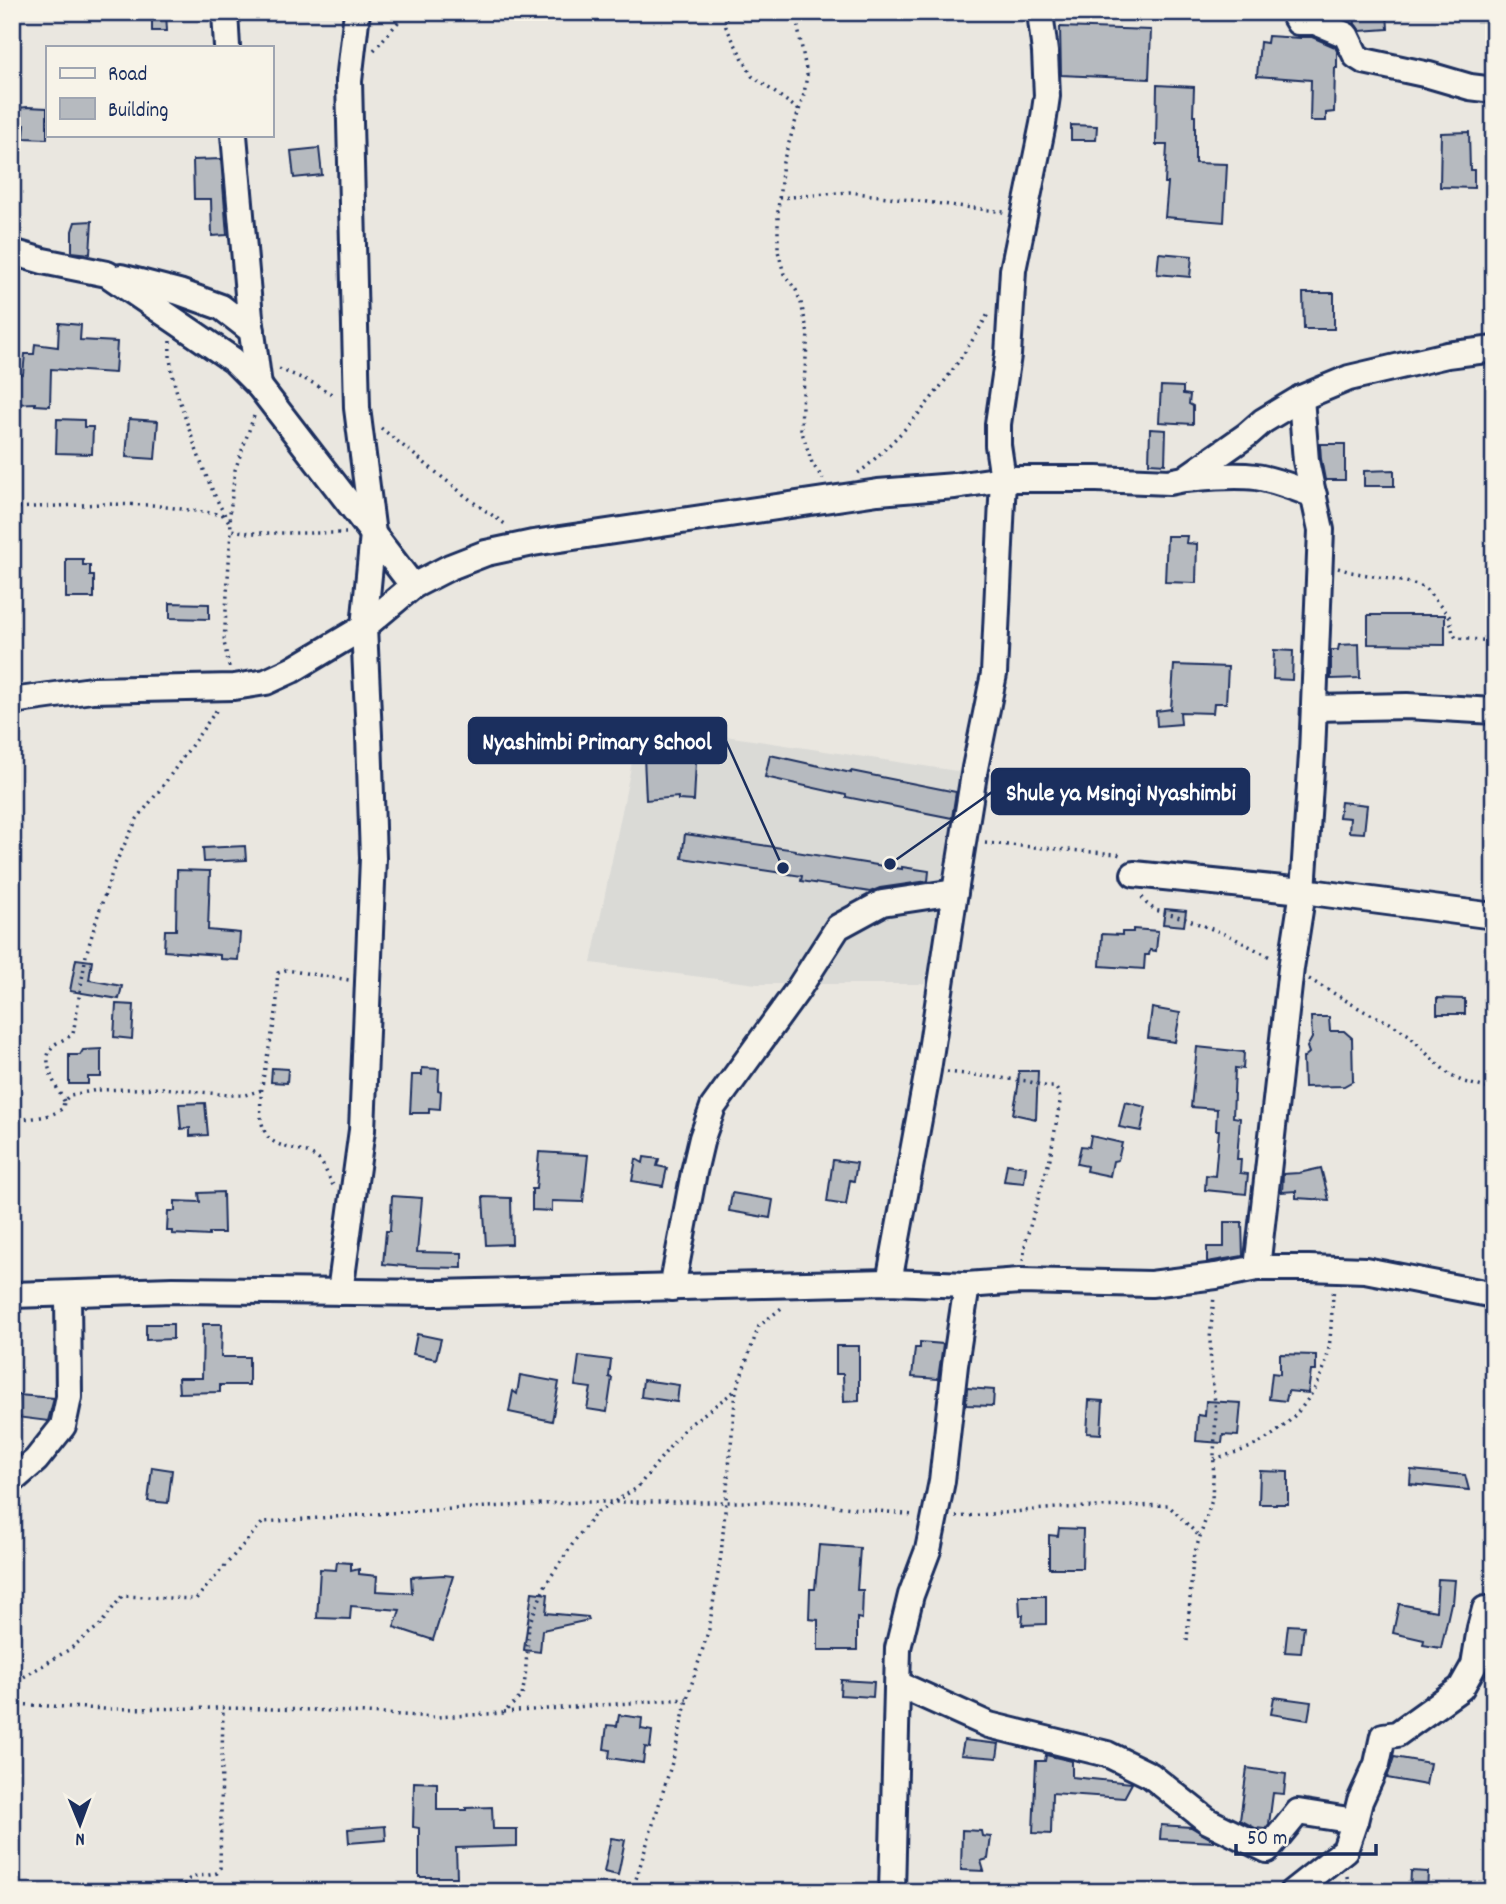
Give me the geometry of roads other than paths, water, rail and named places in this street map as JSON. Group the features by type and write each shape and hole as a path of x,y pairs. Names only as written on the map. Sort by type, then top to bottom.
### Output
{"street":[{"path":"225,12 227,46"},
{"path":"340,1292 362,1130 373,858 364,627 373,534 357,408 349,80 357,12"},
{"path":"889,1282 928,1070 975,768 994,674 1003,479 998,424 1008,355 1013,270 1047,96 1040,12"},
{"path":"1292,12 1298,22 1315,22 1346,35 1356,57 1364,61 1470,87 1494,90"},
{"path":"234,136 252,331 260,386"},
{"path":"12,253 179,292 221,307 252,331"},
{"path":"107,274 233,360 260,386 413,586"},
{"path":"1184,479 1247,436 1263,421 1301,398 1360,375 1494,348"},
{"path":"1257,1268 1291,968 1303,891 1314,708 1321,530 1306,461 1301,398"},
{"path":"12,701 92,690 234,687 266,682 292,670 364,627 413,586 486,553 533,543 878,492 1003,479 1169,482 1228,476 1254,477 1275,481 1314,495"},
{"path":"1314,708 1407,706 1494,711"},
{"path":"1134,874 1303,891 1494,916"},
{"path":"672,1287 694,1172 713,1107 797,991 838,927 882,903 955,892"},
{"path":"12,1295 173,1290 438,1293 889,1282 967,1285 1020,1281 1151,1284 1257,1268 1338,1268 1365,1270 1494,1295"},
{"path":"892,1892 898,1648 911,1595 928,1550 942,1481 967,1285"},
{"path":"12,1481 36,1460 63,1426 69,1397 68,1294"},
{"path":"1292,1892 1345,1850 1360,1801 1377,1764 1383,1736 1397,1734 1461,1688 1474,1665 1485,1609 1494,1611"},
{"path":"898,1684 989,1725 1107,1754 1150,1775 1208,1821 1267,1850 1298,1812 1355,1821"}],"place":[{"name":"Shule ya Msingi Nyashimbi","path":"890,864"},
{"name":"Nyashimbi Primary School","path":"783,868"}]}
